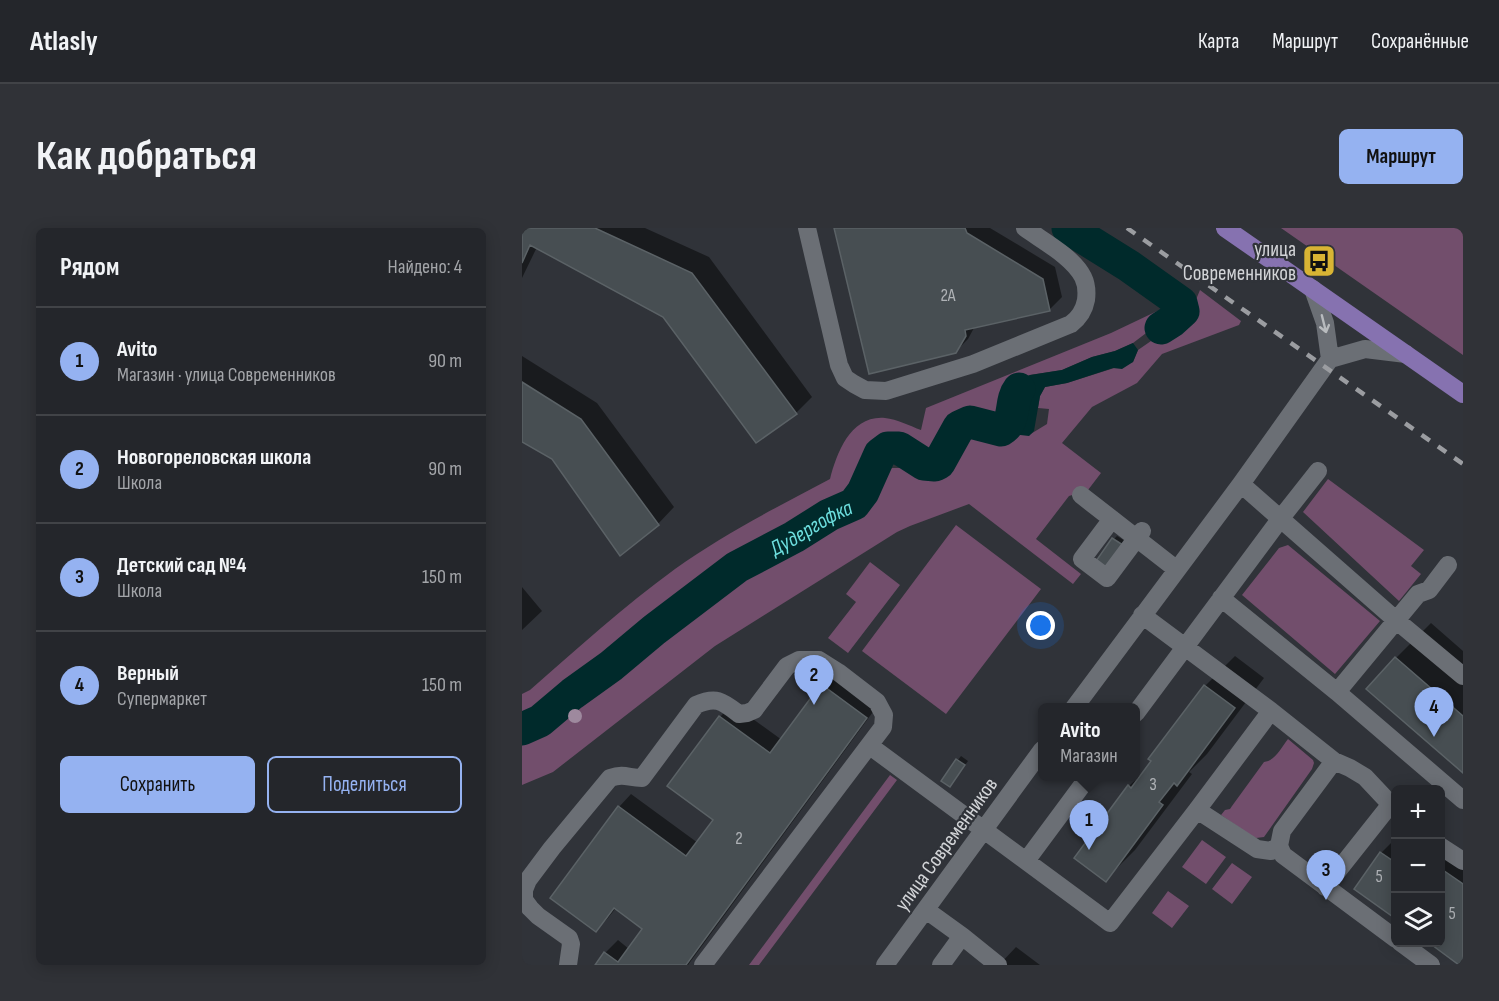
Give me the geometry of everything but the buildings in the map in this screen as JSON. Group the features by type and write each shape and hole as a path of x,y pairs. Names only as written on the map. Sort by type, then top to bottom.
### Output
{"main road":[{"path":"1225,228 1463,394"}],"street":[{"path":"807,228 839,365 845,378 865,390 886,391 973,364 1071,324 1079,318 1085,305 1087,290 1083,277 1069,260 1025,228"},
{"path":"1313,289 1325,323 1330,360"},
{"path":"1078,703 1330,360 1365,349 1406,354"},
{"path":"1140,708 1318,471"},
{"path":"1241,484 1463,676"},
{"path":"1081,495 1140,535 1176,568"},
{"path":"1108,512 1082,559 1107,578 1140,535"},
{"path":"1337,692 1418,594 1429,590 1448,565"},
{"path":"1221,598 1337,692 1463,800"},
{"path":"1142,615 1334,761 1365,777 1391,805"},
{"path":"568,965 571,944 569,938 530,908 523,900 524,890 528,880 552,848 610,777 622,774 632,778 642,778 696,705 708,700 717,700 739,714 747,713 754,710 788,666 799,660 819,660 877,702 884,715 882,727 870,746 703,965"},
{"path":"870,746 1110,923 1271,711"},
{"name":"улица Современников","path":"885,965 1038,756"},
{"path":"1334,761 1282,831 1279,846 1286,858 1391,936"},
{"path":"1026,861 1086,781"},
{"path":"1325,887 1391,809"},
{"path":"1197,810 1257,849 1271,850 1279,846"},
{"path":"1445,849 1463,861"},
{"path":"926,910 998,965"},
{"path":"941,965 962,936"},
{"path":"1407,947 1431,965"}],"shaded area":[{"path":"1281,228 1463,228 1463,355"},
{"path":"1200,290 1241,321 1239,325 1162,354 1137,383 1092,407 1062,443 1101,473 1088,490 1069,496 1036,539 1081,574 1073,584 969,504 897,532 715,646 553,772 522,785 522,735 555,716 736,574 847,514 858,506 882,473 892,468 905,468 926,473 940,466 962,433 974,427 1029,435 1047,424 1049,409 1038,408 1040,396 1045,387 1067,383 1133,362 1138,350 1190,314"},
{"path":"1172,304 1174,312 1133,343 1062,370 1030,375 1010,391 1007,413 1002,420 998,423 969,417 956,423 942,454 931,460 893,442 874,450 860,493 674,598 642,628 554,701 522,721 522,694 530,690 637,598 712,544 830,479 847,437 863,422 885,418 921,430 926,408 1111,333"},
{"path":"1133,343 1138,350 1133,362 1122,369 1113,368 1067,383 1045,387 1040,396 1034,431 1029,436 1005,433 998,423 1008,410 1013,381 1030,375 1062,370"},
{"path":"1328,479 1424,550 1411,566 1421,574 1399,601 1303,512"},
{"path":"956,525 1041,589 946,714 862,651"},
{"path":"1288,545 1380,621 1335,674 1242,595 1279,548"},
{"path":"870,562 900,585 848,653 828,638 856,602 846,594"},
{"path":"1288,739 1313,760 1312,769 1264,837 1253,837 1221,815 1225,810 1230,809 1264,762 1275,757"},
{"path":"890,775 897,780 759,965 749,965"},
{"path":"1202,840 1226,857 1206,884 1182,867"},
{"path":"1232,863 1252,877 1232,904 1212,889"},
{"path":"1168,891 1189,906 1172,928 1152,913"}],"waterway":[{"name":"Дудергофка","path":"1068,228 1129,266 1181,303 1183,311 1161,328"},
{"name":"Дудергофка","path":"522,729 540,721 737,567 794,537 829,515 854,504 863,492 880,454 888,448 899,448 924,464 935,465 939,463 959,427 970,422 1001,430 1006,426 1019,389"}],"railway":[{"path":"1127,228 1463,464"}],"place":[{"name":"улица Современников","path":"1319,261"},
{"name":"Новогореловская школа","path":"814,705"},
{"name":"Верный","path":"1434,737"},
{"name":"Avito","path":"1089,850"},
{"name":"Детский сад №4","path":"1326,900"}]}
